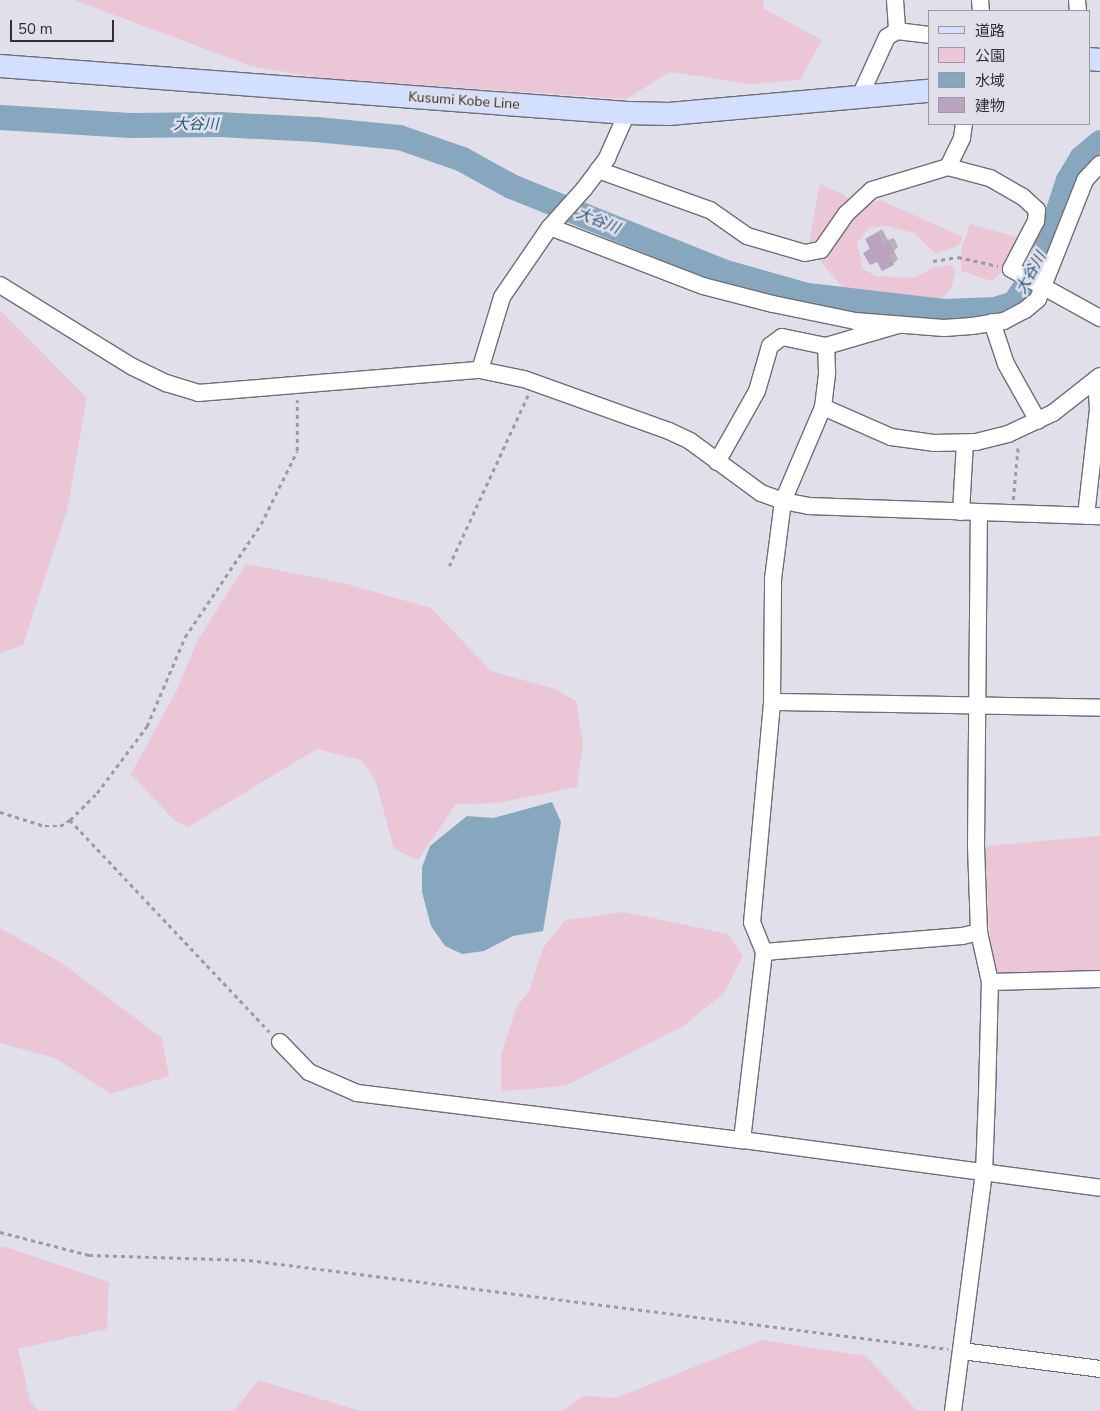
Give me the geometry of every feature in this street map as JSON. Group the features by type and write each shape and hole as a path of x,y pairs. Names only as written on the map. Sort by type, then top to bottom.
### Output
{"main road":[{"name":"Kusumi Kobe Line","path":"0,66 627,113 670,114 928,91"}],"street":[{"path":"895,0 897,31"},
{"path":"860,96 887,37 897,31 928,35"},
{"path":"480,370 502,297 550,227 598,170 627,113"},
{"path":"948,167 962,138 964,125"},
{"path":"550,227 703,286 855,321 944,328 1004,321 1025,310 1038,299 1039,285 1085,180 1100,164"},
{"path":"598,170 710,210 747,236 805,253 821,250 846,214 872,190 948,167 990,178 1023,197 1037,210 1036,221 1014,270 1100,318"},
{"path":"0,285 133,367 166,383 198,393 480,370 533,382 669,431 690,441 761,493 783,501 809,506 1093,516 1098,378"},
{"path":"992,322 1006,364 1038,421"},
{"path":"717,462 757,391 770,346 782,337 826,346 898,325"},
{"path":"742,1140 764,952 752,923 772,702 773,578 783,501 823,407 828,372 826,346"},
{"path":"823,407 890,437 934,443 965,443 1019,429 1038,421 1098,378"},
{"path":"961,512 965,443"},
{"path":"953,1411 984,1173 990,982 979,932 977,705 979,513"},
{"path":"772,702 1100,708"},
{"path":"764,952 962,936 979,932"},
{"path":"990,982 1100,978"},
{"path":"280,1042 308,1072 357,1094 742,1140 1100,1188"},
{"path":"962,1351 1100,1369"}],"path":[{"path":"933,261 958,257 1014,270"},
{"path":"449,566 533,382"},
{"path":"0,812 45,826 60,826 70,820 97,793 147,726 186,637 261,524 297,451 297,386"},
{"path":"1011,514 1019,429"},
{"path":"70,820 280,1042"},
{"path":"0,1232 89,1255 249,1260 962,1351"}],"green space":[{"path":"74,0 764,0 763,8 822,40 800,80 751,84 670,72 626,99 322,78 251,66"},
{"path":"820,184 843,194 859,209 880,200 963,237 958,246 936,254 914,233 887,226 869,228 857,243 863,269 876,276 914,278 935,267 950,265 956,271 951,288 938,304 848,293 824,266 809,241"},
{"path":"970,224 1019,238 1006,268 992,281 961,271 961,251"},
{"path":"0,310 87,398 67,510 23,645 0,653"},
{"path":"246,564 343,583 431,608 491,671 555,689 576,701 583,745 577,787 498,803 456,804 418,860 394,849 375,779 361,760 317,749 188,827 174,820 131,774 178,688 196,643"},
{"path":"1100,836 1100,972 996,976 990,940 985,846"},
{"path":"624,912 728,934 743,956 724,993 682,1027 565,1086 501,1091 501,1055 516,1008 529,991 543,948 565,920"},
{"path":"0,928 62,963 162,1038 169,1076 111,1094 55,1058 0,1043"},
{"path":"6,1247 109,1282 107,1329 18,1349 30,1401 39,1411 0,1411 0,1248"},
{"path":"762,1340 866,1356 917,1411 562,1411 583,1396 616,1398"},
{"path":"258,1380 360,1411 234,1411"}],"water":[{"path":"552,802 561,822 543,931 513,936 484,951 462,954 445,946 431,926 422,892 422,867 430,846 467,816 493,818"}],"building":[{"path":"878,232 883,244 889,242 894,253 889,255 894,265 882,271 877,262 870,265 863,253 870,249 865,239"}],"waterway":[{"name":"大谷川","path":"0,117 130,125 219,124 316,129 399,137 462,159 511,186 722,271 807,295 943,311 995,309 1014,303 1040,264 1068,180 1081,158 1100,142"}]}
